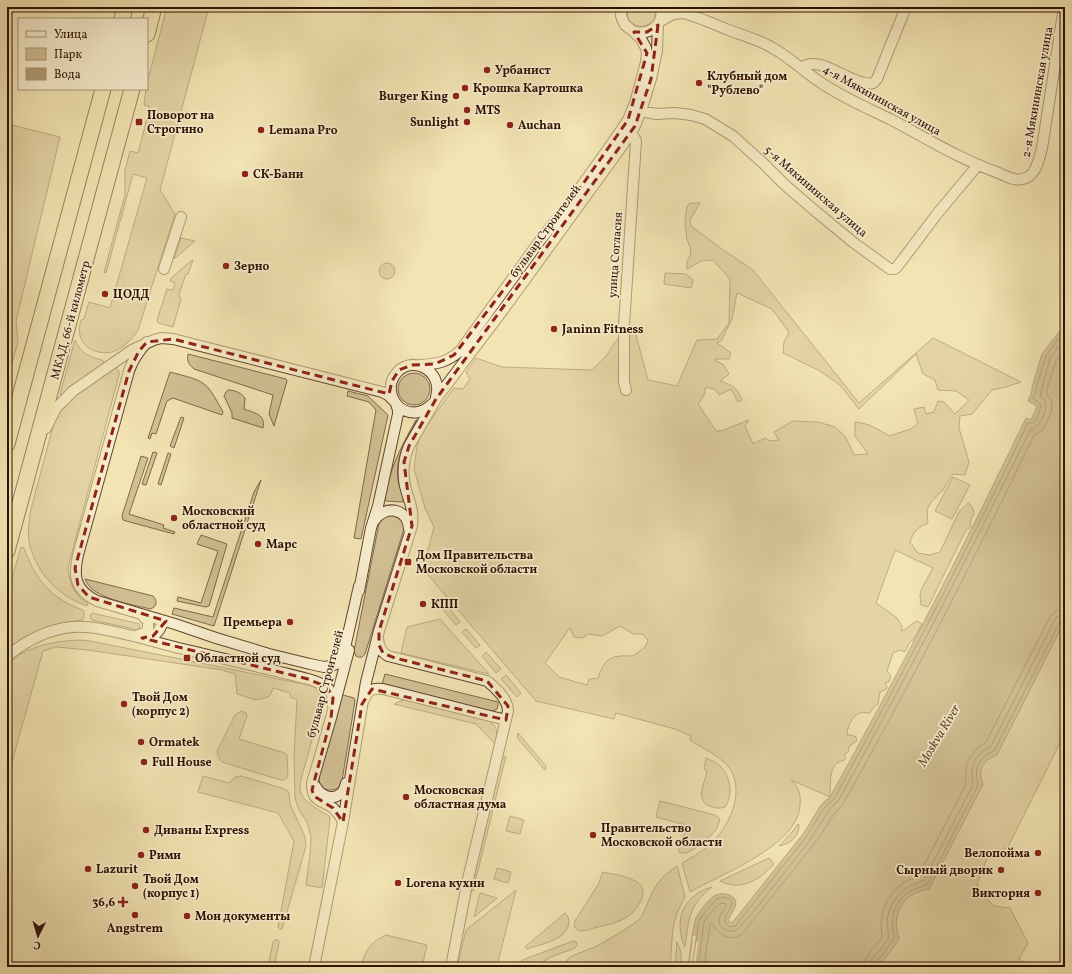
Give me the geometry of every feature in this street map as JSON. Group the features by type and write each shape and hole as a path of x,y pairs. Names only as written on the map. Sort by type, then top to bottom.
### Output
{"highway":[{"path":"122,18 125,7"},
{"path":"148,30 154,7"},
{"path":"7,444 103,90"},
{"name":"МКАД, 66-й километр","path":"7,551 132,90"}],"street":[{"path":"148,30 160,7"},
{"name":"бульвар Строителей","path":"343,822 333,808 314,796 312,783 347,662 352,639 359,586 398,414 398,410 391,395 390,388 392,381 395,375 406,366 435,364 445,361 463,348 613,142 626,131 641,111 656,57 659,23 661,17 660,7"},
{"name":"4-я Мякининская улица","path":"684,7 729,30"},
{"path":"801,68 814,63 858,81 873,83 878,79 906,7"},
{"name":"2-я Мякининская улица","path":"1027,177 1033,172 1037,165 1042,148 1064,7"},
{"name":"бульвар Строителей","path":"395,402 402,409 410,412 418,412 434,402 506,306 622,146 628,120 635,103 647,53 641,39 625,25 621,16 621,8"},
{"name":"4-я Мякининская улица","path":"659,23 673,14 683,13 770,46 785,55 822,84 957,156 977,166 1017,179 1027,177"},
{"path":"634,32 647,32 659,23"},
{"name":"5-я Мякининская улица","path":"641,111 656,114 675,113 706,119 733,136 814,210 854,243 890,269 894,269 896,267 977,166"},
{"name":"улица Согласия","path":"626,131 634,137 636,141 624,325 624,382 626,390"},
{"path":"164,269 181,217"},
{"path":"30,467 48,421 56,408 65,398 126,354 147,342 161,338 173,339 382,392 388,395 395,402"},
{"path":"147,342 132,361 78,555 75,568 76,578 78,585 83,591 89,597 97,601 164,620 269,654 324,667 336,664 344,652 359,586"},
{"name":"бульвар Строителей","path":"314,967 343,822 366,682 379,631 412,526 412,510 405,485 404,462 410,446 438,392 436,378 432,372 419,365"},
{"name":"бульвар Строителей","path":"371,528 382,512 389,510 397,511 404,515 408,521 408,539"},
{"path":"139,637 148,629 148,621 141,614"},
{"path":"139,637 153,636 158,633 164,620"},
{"path":"7,656 36,637 63,628 87,627 139,637 321,683 331,692 333,698 331,718"},
{"path":"379,631 379,645 388,656 487,681 506,701 508,706 506,720 468,879 451,967"},
{"path":"362,704 368,692 372,689 383,689 506,720"},
{"name":"бульвар Строителей","path":"314,775 316,788 320,793 331,797 336,797 344,790 350,777"}],"highlighted area":[{"path":"658,25 651,79 635,126 436,399 409,446 404,462 412,526 379,631 379,645 383,653 395,658 487,681 508,706 506,720 372,689 362,704 343,822 333,808 314,796 312,790 331,718 333,698 327,687 308,679 142,638 153,636 166,621 89,597 78,585 75,568 129,371 139,351 147,342 173,339 389,394 392,381 399,370 412,365 435,364 454,355 568,205 628,120 647,53 634,32 647,32"}],"green space":[{"path":"167,7 209,7 160,190 175,214 138,330 122,347 115,351 104,353 89,348 85,345 79,333 79,329 81,320 84,319 89,302 110,308 147,178 133,174 106,273 104,272 125,195 125,170 130,151 138,153 150,107 144,105 146,90 148,90 148,79"},
{"path":"629,7 654,7 655,15 652,21 647,25 635,25 630,21 628,15"},
{"path":"7,124 60,137 16,321 18,342 7,381"},
{"path":"690,203 700,203 690,220 691,226 753,270 859,403 933,338 1021,382 992,390 972,414 960,416 959,428 969,462 965,475 953,474 943,490 931,502 927,510 928,523 916,530 910,542 918,553 929,555 940,552 959,512 968,503 973,508 974,515 971,518 970,528 966,530 928,607 921,605 920,596 921,590 933,568 895,550 876,603 897,618 902,626 901,631 917,621 922,624 913,640 909,643 905,652 900,650 893,653 887,671 891,676 889,682 885,683 887,687 886,689 880,692 878,704 870,713 857,714 850,722 847,735 856,737 857,741 849,746 848,752 845,754 845,760 835,765 830,780 830,797 791,780 799,791 800,805 796,820 786,833 772,846 756,857 690,892 682,863 702,851 716,839 729,820 733,809 736,797 736,786 728,766 690,740 691,736 675,729 616,713 614,719 536,701 423,569 434,527 425,508 414,469 420,435 454,388 463,389 470,379 466,372 476,358 502,367 592,370 607,355 615,342 630,329 636,335 648,380 677,386 697,340 717,339 729,323 730,279 713,260 701,261 687,269 687,261 690,256 691,249 687,240 685,222 687,206","holes":["737,293 772,309 789,332 784,342 783,353 820,371 840,385 859,409 916,354 923,374 935,380 938,390 956,391 969,400 955,414 944,402 938,401 934,412 926,414 924,407 914,409 918,423 911,429 889,436 869,425 855,422 855,436 868,454 854,455 845,436 835,427 818,422 793,421 774,432 779,440 770,441 765,438 753,444 745,426 749,420 721,431 716,431 698,404 704,395 706,387 716,390 719,395 731,389 738,402 742,400 734,388 720,381 729,374 724,365 715,359 729,359 731,353 717,343 721,341 732,319","620,626 633,634 643,634 648,641 645,647 633,656 620,656 610,659 603,666 598,678 589,679 587,685 559,677 545,663 570,628 574,637 582,638 589,634 602,636"]},
{"path":"181,238 195,241 174,259"},
{"path":"192,260 188,274 186,274 179,294 181,299 173,327 158,323 157,320 167,289 173,290 175,283 170,281 171,278"},
{"path":"387,263 393,265 395,271 393,277 387,279 381,277 379,271 381,265"},
{"path":"665,273 686,274 693,280 691,288 664,284"},
{"path":"75,340 86,354 102,360 105,363 62,395 60,394"},
{"path":"188,354 286,379 287,381 274,426 269,414 273,395 194,369 188,362"},
{"path":"115,367 119,371 119,375 68,567 73,588 79,597 88,604 87,606 67,596 44,575 38,566 30,546 29,523 31,509 56,415 66,399"},
{"path":"170,372 192,378 207,386 223,412 222,415 173,398 167,401 156,434 152,433 150,439 148,438"},
{"path":"411,373 417,373 427,380 430,389 429,395 423,402 417,405 411,405 401,398 398,392 398,386 405,376"},
{"path":"228,390 240,393 245,398 244,409 261,417 263,420 263,428 232,418 232,413 224,396"},
{"path":"348,391 368,396 388,415 361,539 354,538 376,410 369,402 347,396"},
{"path":"181,417 184,418 174,448 170,446"},
{"path":"416,420 402,448 398,463 398,480 403,502 386,501 387,486 393,468 403,444"},
{"path":"153,452 157,453 146,485 142,484"},
{"path":"168,453 171,454 161,485 158,484"},
{"path":"141,456 148,458 129,514 164,525 163,528 175,532 174,534 123,520 122,516"},
{"path":"953,477 970,485 952,519 935,511"},
{"path":"261,480 214,626 172,614 174,608 213,617 254,492"},
{"path":"396,514 404,522 404,529 365,654 362,657 359,657 356,656 354,651 380,518"},
{"path":"201,535 227,544 209,606 206,607 177,601 178,597 201,603 218,551 197,544"},
{"path":"21,547 24,548 33,569 39,578 53,594 83,610 84,618 82,620 54,625 7,651 7,596"},
{"path":"85,579 153,596 156,600 156,604 150,609 113,600 89,586"},
{"path":"447,606 460,622 456,625 443,610"},
{"path":"92,613 140,624 139,630 92,620 90,616"},
{"path":"440,619 489,674 401,653 407,627"},
{"path":"1065,620 1065,701 1060,710 1065,722 1065,733 1008,847 993,853 986,861 977,884 982,894 994,906 1010,908 1028,943 1019,959 1033,967 877,967 899,939 897,921 901,906 912,895 929,889 983,784 981,779 982,766 988,759 997,754"},
{"path":"466,629 480,645 476,648 462,632"},
{"path":"79,640 312,686 317,690 321,696 322,705 301,779 300,788 305,799 329,816 330,819 322,888 306,885 311,837 307,822 298,808 295,798 294,755 297,700 290,697 290,693 273,688 268,697 256,700 237,694 235,674 222,670 88,650 56,647 43,651 7,780 7,665 19,655 33,648 56,642"},
{"path":"486,652 501,669 496,673 482,656"},
{"path":"385,674 498,702 497,709 489,711 382,684"},
{"path":"506,675 521,693 517,697 501,679"},
{"path":"343,695 354,698 355,701 342,781 338,788 329,790 320,786 319,777 341,696"},
{"path":"406,700 490,721 496,730 496,745 476,724 394,704"},
{"path":"241,711 246,713 247,716 239,739 285,753 287,755 288,777 286,779 277,779 222,762 218,757 218,749 235,715"},
{"path":"518,733 546,766 545,770 519,740 517,737"},
{"path":"506,756 473,891 472,878 500,762 502,758"},
{"path":"706,758 720,766 725,772 729,782 730,792 728,803 725,807 717,808 709,806 702,800 702,790 707,771 704,769"},
{"path":"203,776 229,783 235,777 241,776 288,791 290,804 305,837 306,846 282,929 278,927 294,841 278,813 198,792"},
{"path":"660,801 715,815 720,819 717,828 707,839 694,849 684,853 679,852 678,844 688,830 689,826 656,817"},
{"path":"510,816 524,820 520,834 506,831"},
{"path":"798,824 799,829 796,836 787,844 779,846 793,831"},
{"path":"769,858 774,864 757,879 736,885 720,881"},
{"path":"677,866 685,896 674,922 670,967 567,966 566,963 568,959 572,956 597,946 636,922 642,916 658,883 665,875"},
{"path":"497,868 511,872 508,883 494,879"},
{"path":"603,872 624,876 640,884 643,894 642,899 631,914 620,921 579,931 575,927 575,921 598,885"},
{"path":"712,887 698,900 694,907 689,921 685,947 680,928 683,910 694,896"},
{"path":"516,890 497,966 457,967 466,930"},
{"path":"480,893 497,898 474,917"},
{"path":"565,913 569,920 569,925 565,932 550,942 527,949 525,947"},
{"path":"386,935 427,945 422,967 360,967 364,956 372,944"},
{"path":"276,939 279,943 274,967 268,967 273,942"},
{"path":"573,941 577,943 575,948 551,957 534,967 512,967 525,959"},
{"path":"677,942 681,952 681,967 675,967"}],"water":[{"name":"Moskva River","path":"1065,322 1065,620 997,755 988,759 982,766 981,779 983,784 929,889 912,895 901,906 897,921 899,939 877,967 688,967 692,935 696,918 704,906 714,896 724,894 731,896 736,901 736,905 728,920 732,923 803,834 821,805 830,797 931,609 1026,418 1031,420 1037,406 1028,401 1042,354 1063,327"}],"pier":[{"path":"693,936 696,936 695,942 698,942 695,965 690,964"}],"place":[{"name":"Урбанист","path":"487,70"},
{"name":"Клубный дом \"Рублево\"","path":"699,83"},
{"name":"Крошка Картошка","path":"465,88"},
{"name":"Burger King","path":"456,96"},
{"name":"MTS","path":"467,110"},
{"name":"Поворот на Строгино","path":"139,122"},
{"name":"Sunlight","path":"467,122"},
{"name":"Auchan","path":"510,125"},
{"name":"Lemana Pro","path":"261,130"},
{"name":"СК-Бани","path":"245,174"},
{"name":"Зерно","path":"226,266"},
{"name":"ЦОДД","path":"105,294"},
{"name":"Janinn Fitness","path":"554,329"},
{"name":"Московский областной суд","path":"174,518"},
{"name":"Марс","path":"258,544"},
{"name":"Дом Правительства Московской области","path":"408,562"},
{"name":"КПП","path":"423,604"},
{"name":"Премьера","path":"290,622"},
{"name":"Областной суд","path":"187,658"},
{"name":"Твой Дом (корпус 2)","path":"124,704"},
{"name":"Ormatek","path":"141,742"},
{"name":"Full House","path":"144,762"},
{"name":"Московская областная дума","path":"406,797"},
{"name":"Диваны Express","path":"146,830"},
{"name":"Правительство Московской области","path":"593,835"},
{"name":"Велопойма","path":"1038,853"},
{"name":"Рими","path":"141,855"},
{"name":"Lazurit","path":"88,869"},
{"name":"Сырный дворик","path":"1001,870"},
{"name":"Lorena кухни","path":"398,883"},
{"name":"Твой Дом (корпус 1)","path":"135,886"},
{"name":"Виктория","path":"1038,893"},
{"name":"36,6","path":"123,902"},
{"name":"Angstrem","path":"135,915"},
{"name":"Мои документы","path":"187,916"}]}
